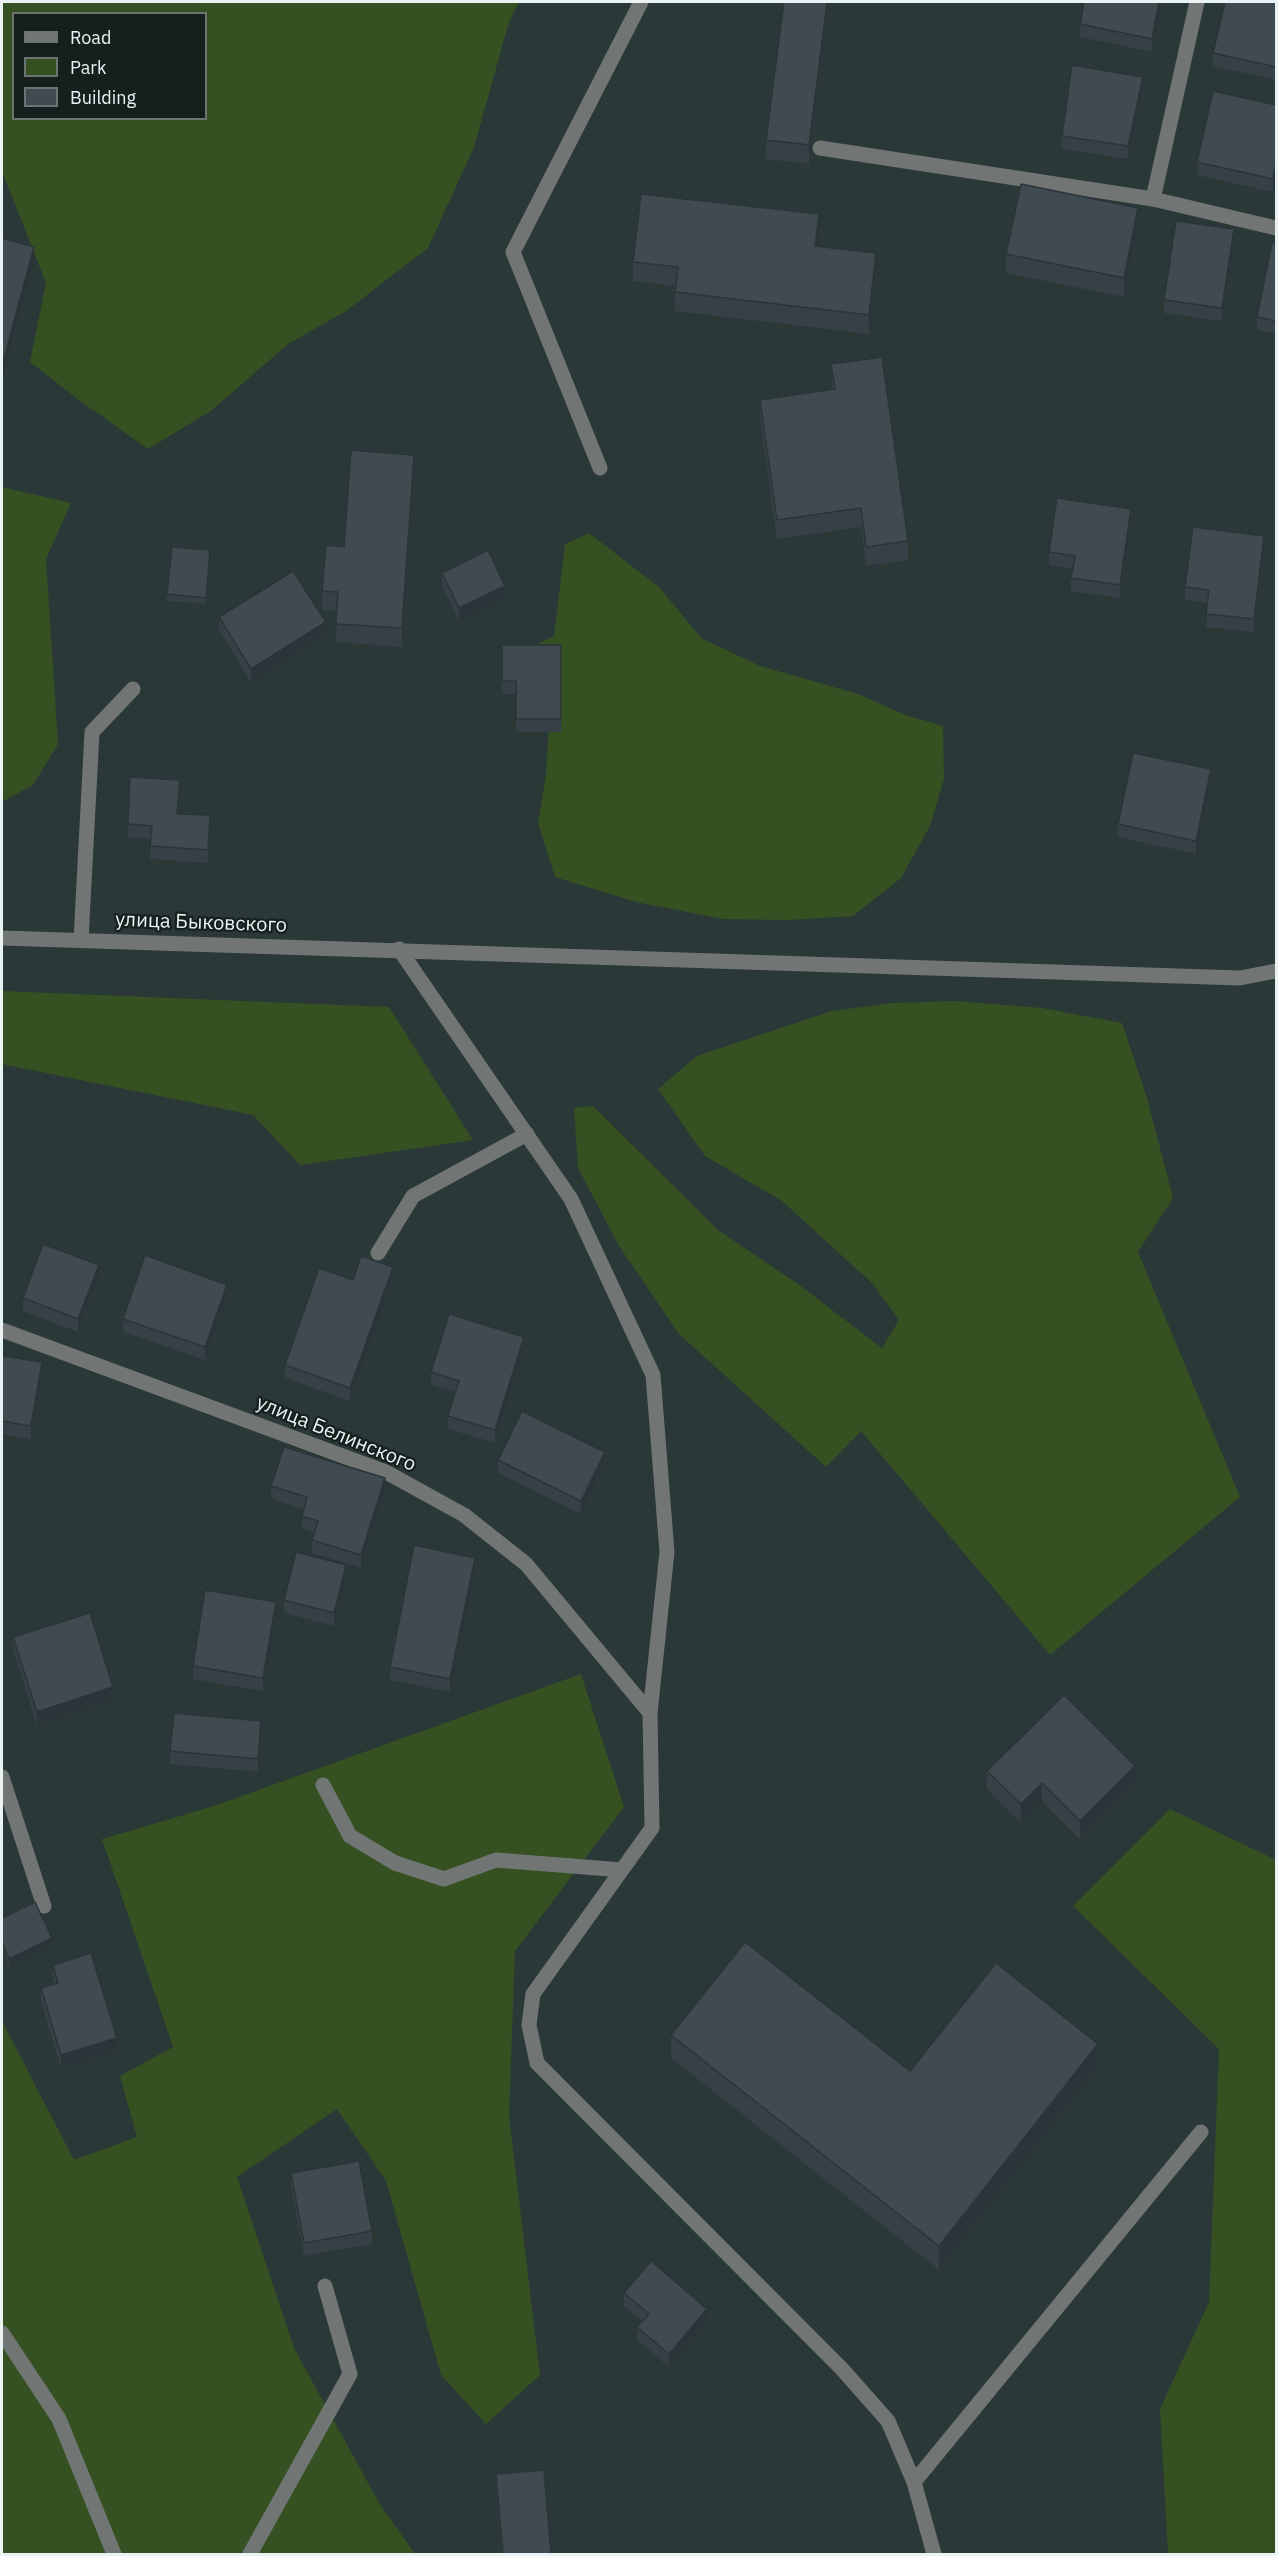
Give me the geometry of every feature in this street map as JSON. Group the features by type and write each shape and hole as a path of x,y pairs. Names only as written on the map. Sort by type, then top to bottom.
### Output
{"street":[{"path":"600,468 513,252 641,2"},
{"path":"1153,199 1197,2"},
{"path":"820,148 1153,199 1276,228"},
{"path":"81,940 92,732 133,689"},
{"name":"улица Быковского","path":"2,938 399,949 1240,978 1276,971"},
{"path":"399,949 571,1198 653,1375 667,1552 650,1713 652,1828 533,1994 529,2025 537,2063 842,2369 888,2421 914,2482 934,2554"},
{"path":"378,1253 413,1196 527,1134"},
{"name":"улица Белинского","path":"2,1330 386,1472 464,1515 526,1564 650,1713"},
{"path":"2,1777 44,1906"},
{"path":"323,1785 350,1836 395,1863 444,1879 496,1860 622,1870"},
{"path":"914,2482 1202,2132"},
{"path":"250,2554 350,2374 326,2286"},
{"path":"2,2333 59,2419 114,2554"}],"green space":[{"path":"2,2 519,2 509,22 474,147 428,248 346,311 288,344 211,411 148,449 30,362 46,283 2,171"},
{"path":"2,487 71,503 46,559 58,744 33,785 2,802"},
{"path":"589,533 659,587 701,638 760,666 858,694 906,715 943,726 944,779 930,826 901,878 853,916 789,920 722,919 636,902 555,877 538,823 546,774 550,709 525,650 554,636 565,544"},
{"path":"2,991 389,1007 473,1140 300,1165 253,1115 2,1064"},
{"path":"955,1001 1042,1008 1122,1023 1147,1098 1173,1198 1138,1252 1240,1497 1050,1655 861,1431 826,1467 679,1334 619,1246 578,1168 574,1108 593,1106 718,1230 798,1284 882,1348 899,1320 873,1284 782,1201 705,1156 658,1089 697,1056 832,1011 893,1003"},
{"path":"581,1674 624,1807 515,1951 509,2116 540,2375 486,2424 441,2375 386,2181 337,2109 237,2177 294,2348 379,2503 415,2554 2,2554 2,2021 74,2160 137,2137 120,2076 173,2047 102,1839 214,1806"},
{"path":"1170,1809 1276,1860 1276,2554 1168,2554 1160,2409 1209,2302 1219,2049 1073,1906"}],"building":[{"path":"784,2 827,2 809,145 766,140"},
{"path":"1084,2 1159,2 1152,39 1080,24"},
{"path":"1225,2 1276,2 1276,67 1213,53"},
{"path":"1072,65 1143,77 1128,146 1062,136"},
{"path":"1213,91 1276,105 1276,162 1273,179 1197,162"},
{"path":"1021,184 1138,208 1124,278 1006,254"},
{"path":"641,194 819,214 815,246 876,253 869,315 675,292 678,267 633,262"},
{"path":"1176,221 1234,229 1222,308 1164,300"},
{"path":"2,238 34,247 2,366"},
{"path":"1272,243 1276,244 1276,321 1257,317"},
{"path":"882,357 908,541 866,547 861,508 777,520 760,400 835,389 831,364"},
{"path":"351,450 414,455 402,628 336,624 338,592 322,591 326,545 344,547"},
{"path":"1057,498 1131,509 1120,585 1071,578 1075,556 1049,552"},
{"path":"1193,527 1264,536 1254,619 1206,614 1209,590 1185,587"},
{"path":"172,547 210,550 206,598 167,594"},
{"path":"488,550 505,586 459,608 442,573"},
{"path":"293,571 326,622 251,669 219,617"},
{"path":"502,645 561,645 561,719 516,719 516,681 502,681"},
{"path":"1133,753 1211,769 1196,841 1118,824"},
{"path":"130,777 180,780 177,814 210,815 208,850 150,846 152,826 128,824"},
{"path":"43,1244 99,1265 78,1319 23,1298"},
{"path":"145,1255 227,1285 205,1347 123,1319"},
{"path":"361,1256 393,1267 350,1388 285,1365 319,1268 353,1280"},
{"path":"449,1314 524,1337 495,1430 448,1416 459,1381 431,1372"},
{"path":"2,1356 42,1362 31,1426 2,1421"},
{"path":"522,1411 605,1452 581,1501 498,1460"},
{"path":"284,1447 385,1478 361,1555 312,1540 318,1521 302,1516 307,1497 271,1486"},
{"path":"414,1545 475,1558 450,1679 390,1667"},
{"path":"296,1552 346,1565 334,1613 284,1600"},
{"path":"205,1590 276,1602 263,1678 193,1666"},
{"path":"90,1613 113,1687 37,1712 13,1637"},
{"path":"1064,1695 1135,1766 1080,1821 1042,1783 1021,1804 987,1771"},
{"path":"174,1713 261,1721 258,1759 170,1751"},
{"path":"35,1902 52,1938 9,1959 2,1942 2,1918"},
{"path":"745,1942 910,2071 996,1963 1098,2044 939,2246 671,2035"},
{"path":"91,1953 117,2038 61,2055 41,1988 58,1983 53,1965"},
{"path":"359,2161 372,2231 304,2243 291,2173"},
{"path":"651,2261 707,2309 669,2354 637,2327 649,2314 624,2293"},
{"path":"544,2470 551,2554 503,2554 496,2474"}]}
